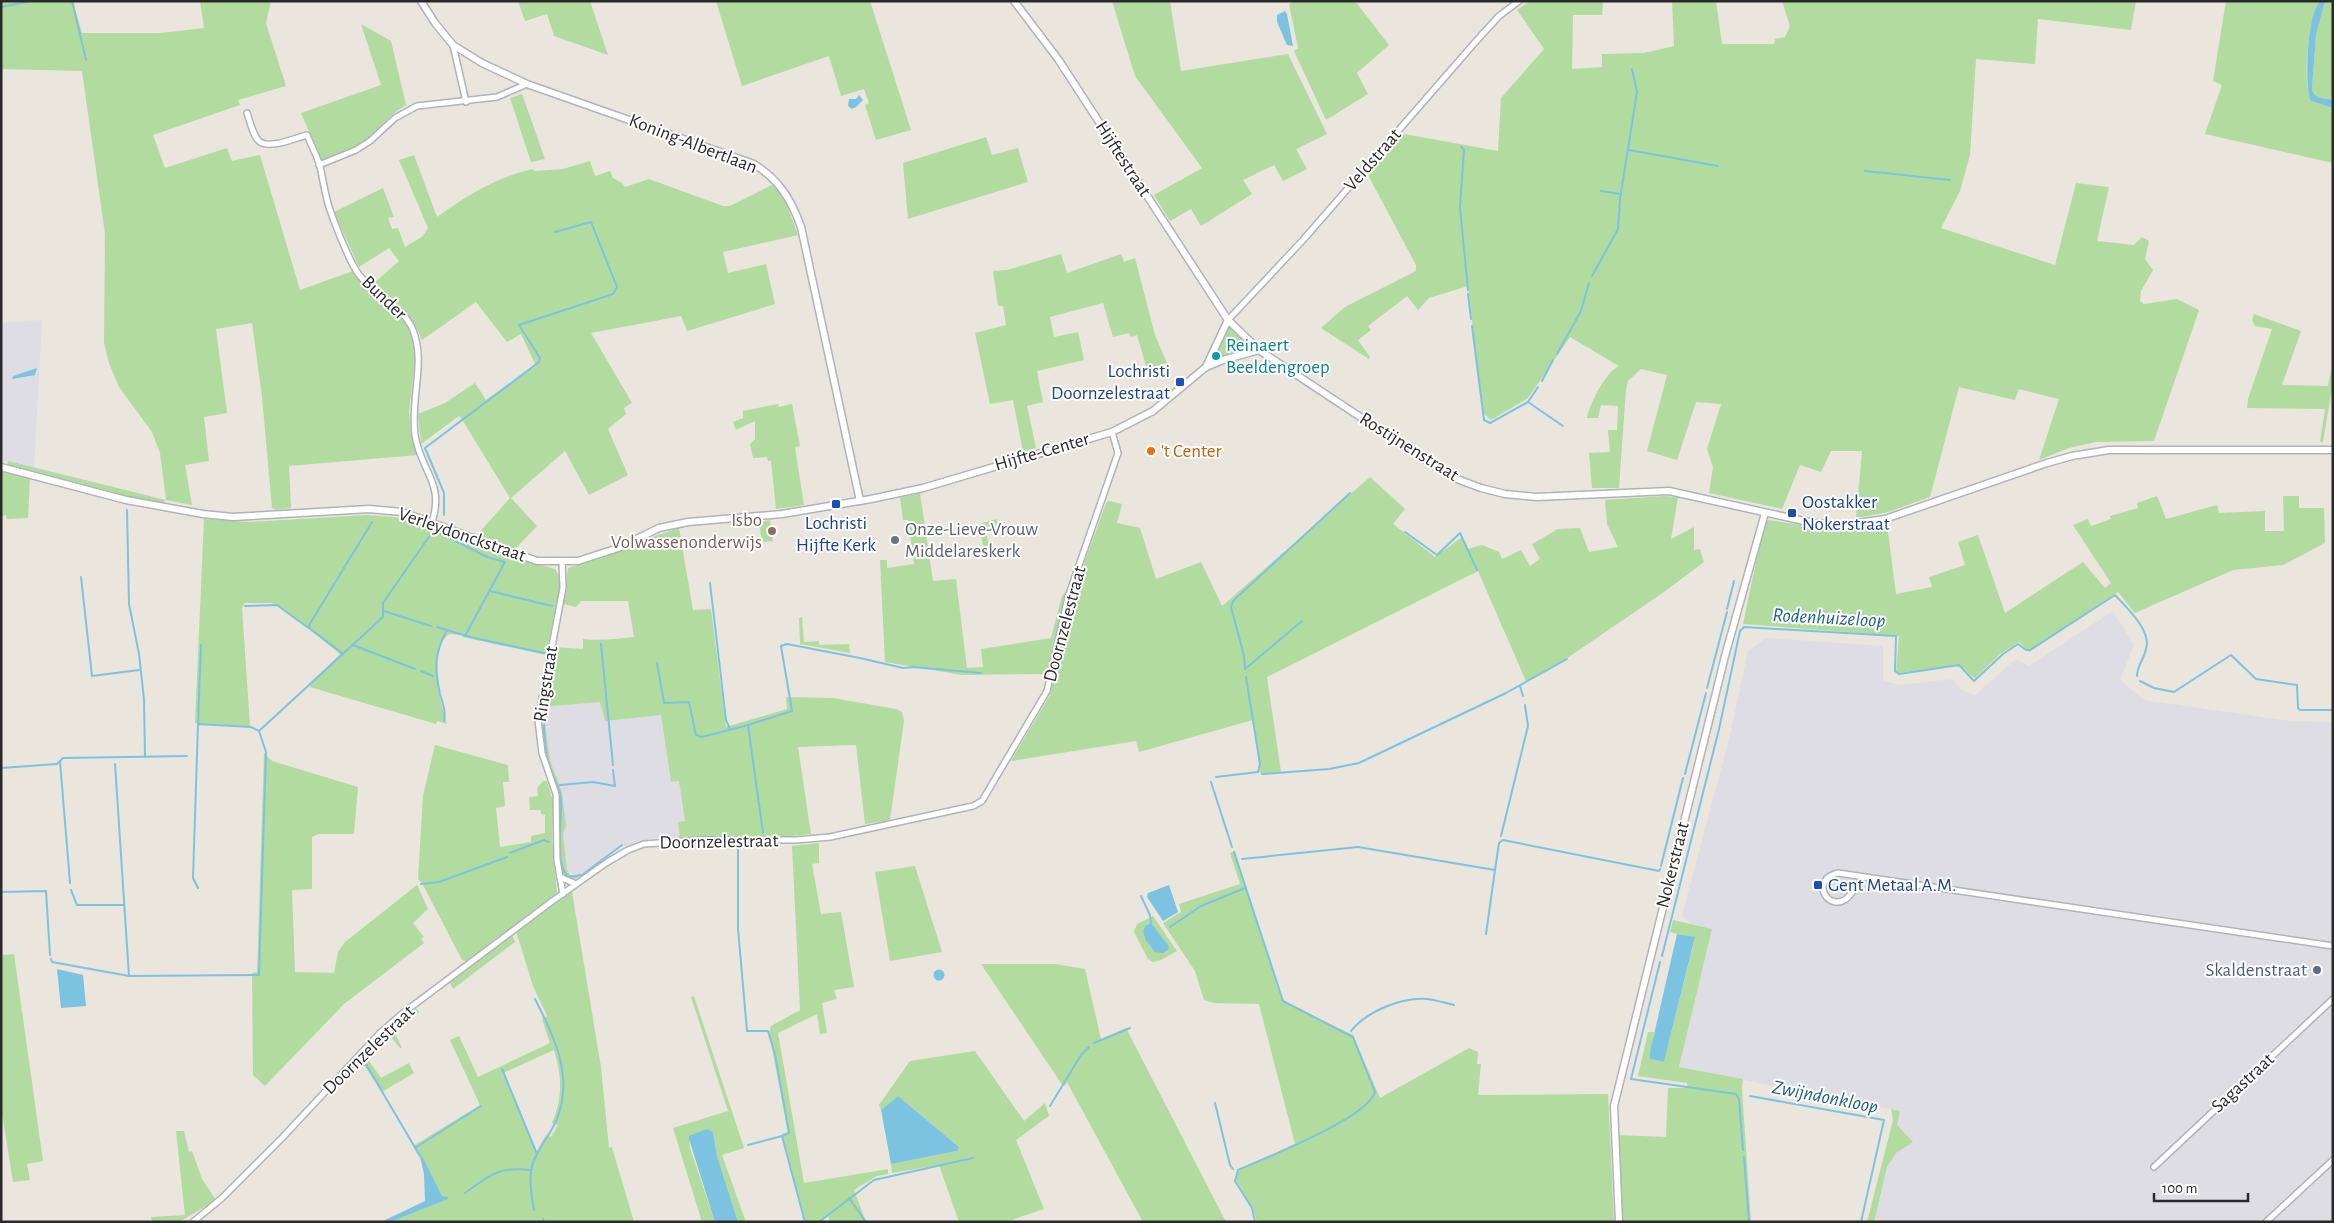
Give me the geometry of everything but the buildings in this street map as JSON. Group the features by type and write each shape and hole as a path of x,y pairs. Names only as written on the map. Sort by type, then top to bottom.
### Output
{"street":[{"name":"Koning-Albertlaan","path":"421,1 435,23 453,45 482,63 527,84 754,164 770,174 786,192 800,227 860,501"},
{"name":"Hijftestraat","path":"1014,1 1058,59 1228,320"},
{"name":"Veldstraat","path":"1228,320 1303,240 1478,38 1499,16 1519,1"},
{"path":"453,45 466,102"},
{"path":"320,165 356,150 407,110 430,104 466,102 497,97 527,84"},
{"name":"Bunder","path":"247,113 256,137 260,142 269,145 307,135 320,165 329,206 355,267 372,290 403,314 409,322 418,345 419,358 413,404 414,423 419,451 437,497 432,522"},
{"name":"Rostijnenstraat","path":"1228,320 1259,350 1433,465 1457,479 1505,494 1536,497 1668,491 1765,513 1826,524 1871,522 1911,511 2047,463 2072,456 2109,450 2333,450"},
{"name":"Hijfte-Center","path":"1206,367 1228,320"},
{"name":"Hijfte-Center","path":"860,501 923,488 1112,432 1153,411 1206,367 1259,350"},
{"name":"Doornzelestraat","path":"193,1222 235,1185 386,1028 462,968 606,863 644,844 701,840 796,840 830,836 973,806 982,801 1047,691 1068,597 1118,453 1112,432"},
{"name":"Verleydonckstraat","path":"1,467 126,500 203,514 234,517 383,509 402,512 536,561 578,561 602,554 659,528 688,522 782,514 860,501"},
{"name":"Nokerstraat","path":"1619,1222 1614,1106 1725,656 1765,513"},
{"name":"Ringstraat","path":"562,562 563,588 538,720 542,753 556,794 556,844 563,894"},
{"path":"1863,878 1846,898 1839,902 1832,902 1822,890 1824,882 1829,875 1838,873 2333,946"},
{"path":"560,878 576,884"},
{"name":"Sagastraat","path":"2154,1167 2333,999"},
{"path":"2266,1222 2333,1160"}],"shaded area":[{"path":"42,320 34,468 1,460 1,323"},
{"path":"2113,611 2134,645 2120,680 2144,700 2289,721 2333,722 2333,1222 1874,1222 1887,1167 1896,1153 1913,1142 1897,1125 1899,1111 1679,1067 1712,929 1691,924 1682,915 1729,739 1748,651 1766,638 1883,646 1883,681 1901,685 1953,679 1961,690 1975,695 2016,659 2029,666"},
{"path":"600,702 605,721 661,715 671,782 679,781 685,821 678,822 680,839 656,838 620,847 580,876 573,876 567,869 563,834 566,826 550,761 545,724 540,725 542,707"}],"green space":[{"path":"1,1 73,1 82,33 161,33 204,28 200,1 271,1 266,23 286,86 238,100 240,105 153,135 165,168 227,148 232,161 260,155 300,290 353,271 367,290 406,322 414,345 415,363 409,411 411,436 417,455 289,466 291,508 277,510 272,508 262,397 252,323 216,329 227,413 204,417 209,461 185,465 192,505 166,500 160,453 152,432 119,387 109,363 104,343 105,234 82,71 1,69"},
{"path":"518,1 590,1 608,55 554,36 547,14 525,21"},
{"path":"716,1 870,1 911,130 876,140 865,105 869,103 864,89 841,96 829,56 742,86"},
{"path":"1112,1 1170,1 1181,71 1288,54 1327,134 1296,149 1307,169 1283,181 1274,165 1243,180 1252,194 1201,226 1191,209 1170,221 1154,195 1202,168 1135,76"},
{"path":"1294,1 1355,1 1389,45 1357,73 1368,94 1326,120 1294,51 1298,48 1289,4"},
{"path":"1530,1 1603,1 1602,15 1573,15 1572,69 1602,67 1602,54 1644,53 1674,46 1672,1 1716,1 1722,44 1774,44 1775,39 1785,37 1790,26 1782,1 2136,1 2131,30 2038,19 2035,64 1976,59 1970,155 1960,191 1941,228 2055,265 2076,183 2109,187 2097,241 2134,245 2142,237 2149,241 2145,259 2153,270 2141,291 2140,301 2144,304 2177,299 2199,310 2154,441 2096,442 2069,448 2039,460 2059,399 2019,389 2015,400 1959,387 1930,497 1888,512 1856,518 1862,451 1831,451 1821,472 1800,465 1782,509 1709,493 1713,467 1707,449 1721,404 1696,402 1677,460 1647,451 1667,375 1641,369 1628,381 1626,389 1619,488 1592,488 1589,453 1610,452 1608,430 1617,430 1618,406 1601,405 1598,418 1587,418 1599,389 1609,374 1619,366 1570,337 1528,398 1491,420 1483,413 1468,286 1429,298 1418,310 1407,296 1368,326 1371,330 1358,340 1370,357 1369,359 1321,328 1345,307 1416,271 1416,265 1368,175 1404,134 1498,151 1501,98 1544,49 1517,10"},
{"path":"2226,1 2321,1 2317,6 2311,26 2307,84 2311,101 2333,108 2333,163 2205,134 2222,85 2213,81"},
{"path":"2325,1 2333,1 2333,100 2315,95 2312,89 2316,35"},
{"path":"361,24 391,41 406,105 393,114 364,142 322,161 301,113 381,85"},
{"path":"522,94 545,159 531,162 510,98"},
{"path":"986,137 992,155 1018,148 1028,182 908,219 903,163"},
{"path":"414,155 437,217 471,194 520,172 533,169 534,171 563,169 590,161 595,176 610,171 613,178 625,187 649,179 723,206 730,206 774,184 784,197 798,235 723,252 728,273 766,264 775,304 687,331 681,316 591,333 632,403 624,408 626,414 608,429 628,475 589,495 565,451 511,498 537,526 514,550 477,535 510,498 463,421 459,416 421,444 418,414 445,403 475,383 486,400 536,366 521,334 507,342 476,302 422,340 407,313 373,284 399,261 389,248 359,267 334,212 383,188 394,217 388,218 392,229 398,228 405,247 423,236 428,228 399,160"},
{"path":"1061,254 1067,273 1121,254 1124,262 1135,258 1155,335 1167,363 1147,369 1137,335 1131,337 1129,333 1113,337 1103,303 1050,317 1054,337 1078,332 1084,360 1037,371 1043,402 1027,406 1036,448 1023,452 1013,400 990,404 975,333 1006,325 1003,306 998,306 993,271 1007,270"},
{"path":"2254,314 2301,331 2282,385 2328,386 2333,360 2333,383 2323,442 2320,442 2325,409 2247,408 2248,399 2272,329 2255,326 2252,320"},
{"path":"1228,320 1259,350 1206,367"},
{"path":"778,404 779,407 792,404 800,446 795,447 804,505 776,509 771,461 768,461 767,457 753,458 750,444 755,439 755,421 736,430 733,422 743,418 743,411"},
{"path":"8,461 166,500 160,505 7,466"},
{"path":"1,471 30,478 28,518 7,519 6,515 1,516"},
{"path":"1370,477 1405,509 1393,524 1435,557 1462,537 1468,549 1482,545 1499,552 1502,559 1521,550 1530,566 1540,559 1532,544 1558,529 1580,528 1589,552 1618,547 1607,524 1605,500 1664,496 1678,497 1671,539 1694,527 1694,550 1700,549 1704,562 1664,592 1560,663 1526,681 1478,571 1267,677 1281,772 1260,773 1253,720 1139,752 1136,741 1011,761 1050,695 1069,605 1106,503 1109,501 1122,504 1117,523 1140,528 1156,579 1201,562 1222,606"},
{"path":"920,493 933,581 956,579 967,668 983,667 981,649 1051,638 1062,596 1067,590 1048,674 962,675 885,662 880,560 887,560 887,568 914,564 908,520 903,520 900,498"},
{"path":"2157,496 2166,519 2217,505 2219,513 2265,511 2265,531 2284,531 2283,496 2299,496 2299,508 2324,508 2325,543 2283,565 2233,570 2135,613 2118,592 2029,652 2019,642 2000,654 1975,678 1964,668 1954,666 1896,673 1899,636 1743,624 1763,529 1768,520 1833,530 1849,530 1887,524 1896,594 1932,587 1929,577 1965,565 1958,542 1978,535 2005,613 2083,562 2105,588 2111,583 2073,525 2088,519 2091,526 2111,519 2110,516 2138,508 2137,503"},
{"path":"367,515 405,518 510,557 555,569 559,576 560,589 546,655 463,637 464,635 449,634 442,643 436,665 438,690 447,724 437,721 436,724 310,687 312,682 340,654 286,611 272,603 245,603 242,608 250,726 195,723 204,519 249,522"},
{"path":"997,519 998,524 985,527 991,554 973,558 972,554 984,551 979,524"},
{"path":"770,520 773,541 762,542 759,522"},
{"path":"679,528 693,610 711,609 726,727 787,709 786,697 833,698 896,709 902,712 904,721 890,820 865,824 856,745 798,747 811,834 764,839 680,839 678,822 685,821 679,781 671,782 661,715 605,721 600,702 542,707 554,647 583,649 583,639 602,640 634,637 628,601 581,601 576,607 563,604 568,568 602,558"},
{"path":"802,617 804,642 819,641 819,645 849,644 850,653 800,644 799,618"},
{"path":"545,723 550,761 562,792 566,826 563,834 567,869 570,875 580,876 574,880 563,876 559,865 559,808 545,761 540,725"},
{"path":"435,745 508,765 509,782 503,782 505,806 496,808 500,847 531,842 531,836 545,833 545,815 541,814 541,810 530,810 529,797 538,796 537,788 543,781 547,781 553,801 552,839 557,893 466,961 462,960 422,883 418,879 423,796"},
{"path":"264,753 272,761 358,787 354,834 318,834 312,837 312,889 292,890 295,972 334,973 338,952 345,942 417,885 428,909 413,923 424,937 421,939 424,943 344,1004 265,1086 253,1075 252,973 257,972"},
{"path":"819,843 819,863 812,864 821,914 841,912 854,987 834,990 837,999 822,1003 827,1033 820,1034 817,1014 778,1033 804,1183 888,1169 888,1174 877,1176 854,1190 866,1222 830,1222 828,1216 821,1222 806,1222 782,1134 788,1132 769,1033 771,1026 800,1010 792,846"},
{"path":"1235,851 1280,995 1287,1004 1353,1035 1380,1098 1469,1048 1478,1052 1477,1064 1481,1064 1478,1095 1608,1094 1614,1222 1257,1222 1253,1209 1236,1180 1238,1172 1295,1144 1259,1004 1214,1003 1204,1000 1195,971 1163,923 1181,912 1179,904 1240,884 1230,853"},
{"path":"915,866 942,952 890,961 875,872"},
{"path":"572,892 601,1067 609,1148 612,1147 634,1222 383,1222 427,1201 426,1168 413,1146 480,1105 450,1040 459,1036 478,1077 550,1043 542,1019 547,1016 533,986 516,931","holes":["554,1050 557,1060 560,1096 552,1123 558,1125 551,1137 546,1135 536,1152 503,1073"]},
{"path":"1153,916 1177,951 1161,960 1153,962 1148,959 1134,932 1137,924","holes":["1145,926 1168,945 1145,939 1143,931"]},
{"path":"1673,920 1712,929 1679,1067 1743,1079 1742,1089 1751,1222 1621,1222 1617,1135 1666,1137 1668,1088 1688,1088 1687,1083 1638,1076 1648,1032 1654,1032 1650,1059 1664,1062 1695,938 1670,932"},
{"path":"512,934 515,942 453,989 449,981"},
{"path":"14,954 43,1161 27,1164 30,1180 13,1182 1,1107 1,955"},
{"path":"981,964 1055,964 1085,969 1101,1039 1126,1028 1226,1222 1143,1222 1067,1082 1065,1086 1061,1083"},
{"path":"694,996 744,1148 722,1155 746,1222 738,1222 717,1156 713,1132 689,1136 690,1148 715,1222 702,1222 673,1128 728,1111 691,997"},
{"path":"416,1008 419,1012 394,1031 402,1048 400,1048 386,1031"},
{"path":"975,1051 1024,1121 1045,1103 1049,1116 1016,1140 1044,1209 1006,1222 959,1222 939,1165 892,1173 891,1164 957,1151 959,1147 898,1096 881,1110 879,1105 910,1061"},
{"path":"365,1055 381,1078 409,1063 414,1073 382,1092 360,1059"},
{"path":"1891,1109 1900,1111 1897,1125 1913,1142 1896,1153 1887,1167 1874,1222 1867,1222 1893,1120"},
{"path":"176,1131 184,1131 189,1152 192,1151 202,1179 216,1200 179,1222 152,1222 151,1217 185,1215"}],"water":[{"path":"2321,1 2325,1 2316,35 2312,89 2315,95 2333,100 2333,108 2311,101 2309,93 2307,66 2310,33 2316,7"},
{"path":"1285,11 1293,46 1287,45 1277,22 1277,15"},
{"path":"859,95 863,100 852,109 848,106 849,99 856,99"},
{"path":"37,368 35,375 12,379 13,376"},
{"path":"1169,885 1178,912 1163,921 1147,897 1148,893"},
{"path":"1151,923 1168,945 1169,949 1163,953 1155,952 1145,939 1143,931 1145,926"},
{"path":"1677,934 1695,937 1664,1062 1650,1059 1650,1052"},
{"path":"57,969 83,975 86,1006 61,1008"},
{"path":"939,969 945,975 939,981 933,975"},
{"path":"898,1096 959,1147 957,1151 891,1164 881,1110"},
{"path":"707,1129 713,1132 717,1156 738,1222 715,1222 689,1139 689,1136"},
{"path":"420,1156 423,1158 442,1196 448,1197 448,1199 390,1222 381,1222 425,1201 424,1174"}],"waterway":[{"path":"1,7 31,1"},
{"path":"72,1 86,60"},
{"path":"1592,276 1618,229 1620,199 1637,92 1632,69"},
{"path":"1461,147 1464,150 1460,208 1468,290"},
{"path":"1629,150 1718,166"},
{"path":"1865,171 1950,180"},
{"path":"1601,191 1621,194"},
{"path":"444,515 444,493 425,448 539,362 540,358 519,325 613,294 617,287 591,222 555,232"},
{"path":"1557,354 1581,311 1589,283"},
{"path":"1468,294 1471,319"},
{"path":"1472,326 1484,420 1490,423 1528,402 1538,387"},
{"path":"1542,381 1553,360"},
{"path":"1528,402 1563,426"},
{"path":"1245,669 1244,656 1231,607 1233,601 1350,493"},
{"path":"127,510 129,604 139,654 144,699 145,757"},
{"path":"343,654 308,627 372,522"},
{"path":"51,959 52,962 129,976 259,975 266,752 259,731 383,617 383,603 433,531"},
{"path":"438,532 487,557 505,562 465,636"},
{"path":"1405,532 1437,555 1460,533 1477,570"},
{"path":"81,577 92,676 139,670"},
{"path":"1727,609 1734,581"},
{"path":"710,583 726,720 730,729"},
{"path":"490,591 552,606"},
{"name":"Rodenhuizeloop","path":"1662,956 1719,729 1740,631 1744,627 1896,636 1895,671 1899,674 1959,665 1974,681 2003,654 2018,644 2026,650 2030,650 2115,595 2142,627 2147,642 2137,676"},
{"path":"245,606 277,605 307,627"},
{"path":"384,611 431,626"},
{"path":"1707,688 1727,612"},
{"path":"1245,669 1302,621"},
{"path":"437,627 470,637 544,653"},
{"path":"444,721 444,711 438,686 437,662 439,647 446,632"},
{"path":"601,644 613,765"},
{"path":"763,833 748,725 792,711 781,646 787,644 903,668 913,667 981,673"},
{"path":"198,724 201,645"},
{"path":"353,645 415,669"},
{"name":"Rodenhuizeloop","path":"2140,681 2154,688 2174,692 2231,655 2256,679 2297,685 2298,708 2300,710 2333,710"},
{"path":"1262,774 1329,769 1359,763 1506,693 1567,659"},
{"path":"657,663 664,703 689,702 696,735 702,737 748,725"},
{"path":"421,671 433,676"},
{"path":"1216,777 1258,772 1260,764 1246,677"},
{"path":"1520,686 1523,696"},
{"path":"1685,774 1706,693"},
{"path":"1501,836 1528,726 1525,705"},
{"path":"198,888 193,878 198,724 251,727 259,731"},
{"path":"544,725 548,759 561,797 560,852 561,862 568,877 582,875 622,845"},
{"path":"1,768 57,764 63,758 187,756"},
{"path":"60,761 70,883"},
{"path":"115,764 129,976"},
{"path":"560,785 593,782 615,786 613,770"},
{"path":"1661,866 1683,778"},
{"path":"1211,782 1232,847"},
{"path":"510,853 544,840 549,842"},
{"path":"1242,859 1358,847 1495,870 1499,843 1503,840 1659,871 1660,869"},
{"path":"738,848 738,929 747,1031 768,1031 775,1054 789,1133 782,1136"},
{"path":"1234,852 1283,1001 1353,1037 1375,1092 1368,1102 1336,1125 1238,1170 1235,1181 1252,1208 1255,1222"},
{"path":"421,884 439,882 507,857"},
{"path":"1486,934 1495,870"},
{"path":"1170,927 1201,906 1245,888"},
{"path":"71,890 77,905 124,905"},
{"path":"1,892 46,891 50,955"},
{"path":"1141,896 1150,915 1151,923"},
{"name":"Rodenhuizeloop","path":"1660,962 1631,1079 1736,1094 1739,1099 1743,1150"},
{"path":"534,1210 531,1171 536,1157 558,1116 563,1086 562,1071 555,1041 535,999"},
{"path":"1351,1031 1366,1017 1375,1012 1407,1000 1427,999 1454,1005"},
{"path":"1094,1043 1130,1028"},
{"path":"1050,1106 1081,1055 1089,1047"},
{"path":"364,1061 420,1156"},
{"path":"502,1069 537,1154"},
{"name":"Zwijndonkloop","path":"1750,1096 1884,1120 1861,1222"},
{"path":"1215,1103 1230,1165 1233,1169"},
{"path":"415,1148 481,1106"},
{"path":"748,1145 782,1136 805,1222"},
{"name":"Rodenhuizeloop","path":"1744,1157 1749,1222"},
{"path":"819,1222 874,1180 973,1158"},
{"path":"465,1193 488,1177 502,1171 530,1170"},
{"path":"849,1198 866,1222"}],"place":[{"name":"Reinaert Beeldengroep","path":"1216,356"},
{"name":"Lochristi Doornzelestraat","path":"1180,382"},
{"name":"'t Center","path":"1151,451"},
{"name":"Lochristi Hijfte Kerk","path":"836,504"},
{"name":"Oostakker Nokerstraat","path":"1792,513"},
{"name":"Isbo Volwassenonderwijs","path":"772,531"},
{"name":"Onze-Lieve-Vrouw Middelareskerk","path":"895,540"},
{"name":"Gent Metaal A.M.","path":"1818,885"},
{"name":"Skaldenstraat","path":"2317,970"}]}
